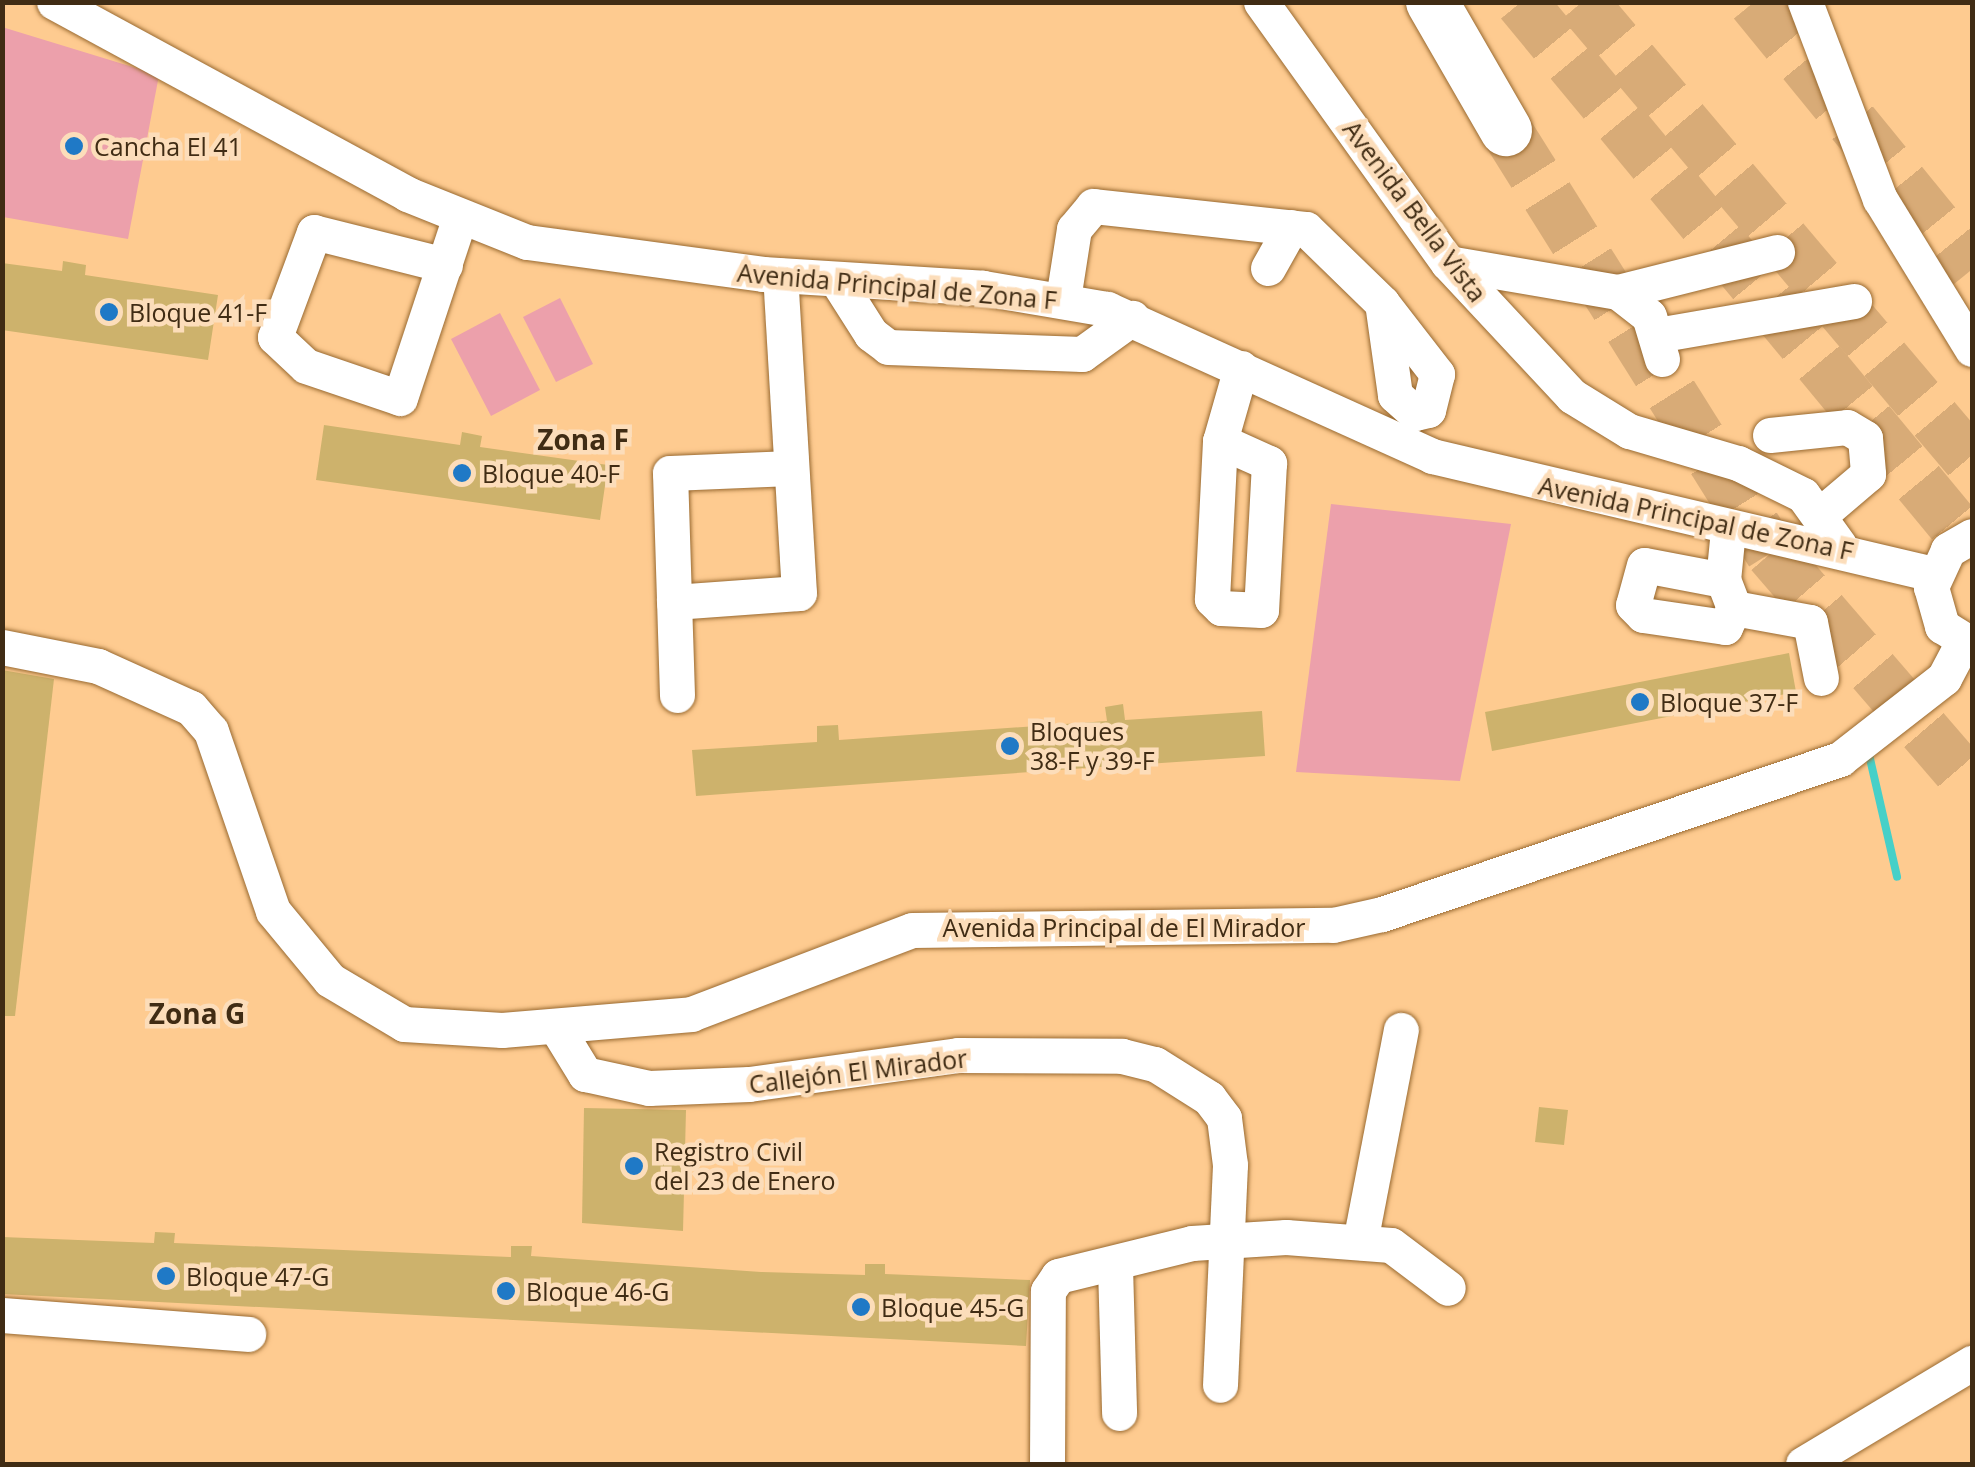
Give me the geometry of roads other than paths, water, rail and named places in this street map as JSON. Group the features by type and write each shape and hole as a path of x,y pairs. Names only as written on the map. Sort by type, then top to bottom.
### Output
{"highway":[{"path":"1432,2 1506,130"}],"street":[{"name":"Avenida Principal de Zona F","path":"54,2 460,217 557,250 780,276 1063,300 1132,318 1432,456 1728,530 1839,546 1933,574"},
{"name":"Avenida Bella Vista","path":"1261,2 1448,263 1543,367 1600,415 1650,440 1738,463 1822,513"},
{"path":"1806,2 1880,200 1972,348"},
{"path":"1063,300 1074,229 1093,206 1291,226 1317,234 1382,303"},
{"path":"444,264 314,232 275,337 306,366 400,398 460,217"},
{"path":"1268,268 1291,226"},
{"path":"1618,292 1778,252"},
{"path":"1448,263 1618,292 1639,304 1659,347 1854,301"},
{"path":"674,602 799,593 780,276"},
{"path":"836,279 870,334 888,347 1082,354 1132,318"},
{"path":"1220,441 1241,368"},
{"path":"1770,435 1848,426 1865,438 1868,474 1822,513 1839,546"},
{"path":"678,695 670,473 792,468"},
{"path":"1728,530 1728,594 1810,622 1822,678"},
{"path":"1968,644 1935,614 1933,574 1948,550 1972,536"},
{"name":"Avenida Principal de El Mirador","path":"2,647 98,666 203,718 273,911 298,947 356,999 404,1024 558,1030 692,1014 912,930 1333,925 1382,914 1840,759 1944,678 1968,644"},
{"name":"Callejón El Mirador","path":"558,1030 585,1074 649,1088 749,1084 958,1055 1140,1058 1209,1098 1224,1118 1220,1386"},
{"path":"1360,1242 1401,1030"},
{"path":"1047,1464 1048,1291 1058,1276 1225,1238 1360,1242 1392,1245 1448,1288"},
{"path":"1114,1266 1119,1413"},
{"path":"2,1315 248,1334"},
{"path":"1803,1464 1972,1363"}],"waterway":[{"path":"1868,750 1897,877"}],"tunnel":[{"path":"1521,2 1972,547"},
{"path":"1582,2 1972,463"},
{"path":"1754,2 1972,269"},
{"path":"1506,130 1771,553 1972,786"}],"place":[{"name":"Cancha El 41","path":"74,146"},
{"name":"Bloque 41-F","path":"109,312"},
{"name":"Bloque 40-F","path":"462,473"},
{"name":"Bloque 37-F","path":"1640,702"},
{"name":"Bloques 38-F y 39-F","path":"1010,746"},
{"name":"Registro Civil del 23 de Enero","path":"634,1166"},
{"name":"Bloque 47-G","path":"166,1276"},
{"name":"Bloque 46-G","path":"506,1291"},
{"name":"Bloque 45-G","path":"861,1307"}],"district":[{"name":"Zona F","path":"583,439"},
{"name":"Zona G","path":"197,1013"}]}
